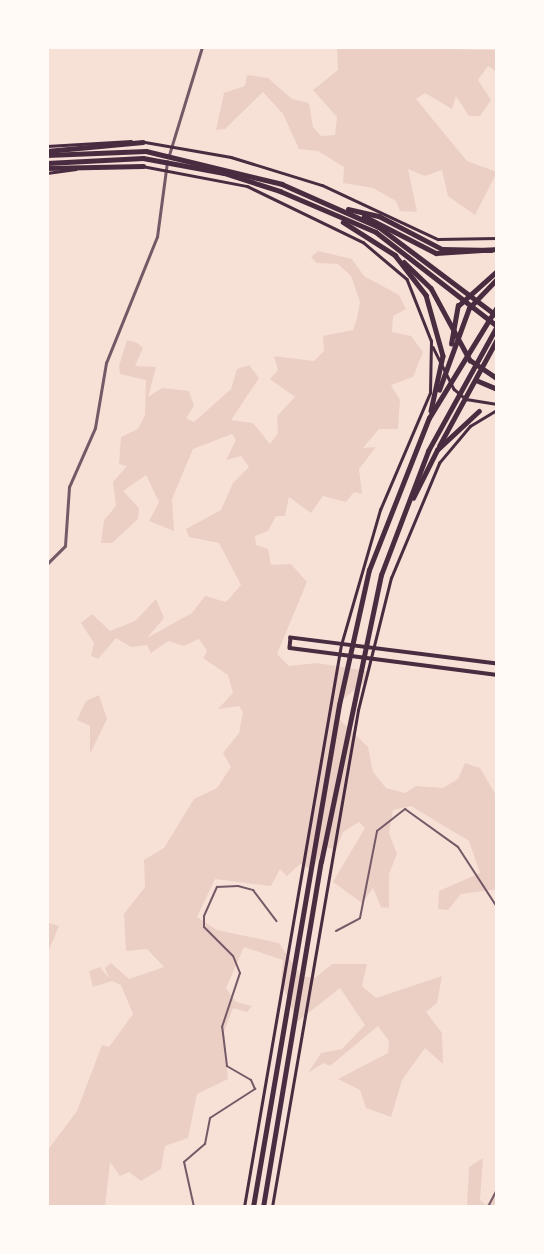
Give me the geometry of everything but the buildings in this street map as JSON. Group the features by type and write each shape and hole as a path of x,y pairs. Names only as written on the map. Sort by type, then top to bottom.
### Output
{"highway":[{"path":"47,150 143,142"},
{"path":"47,150 181,155 340,207 379,216 402,231 442,250 497,250"},
{"path":"47,168 100,158 179,163 269,188 376,232 421,261 497,326 428,451 381,575 321,862 264,1207"},
{"path":"47,168 143,166"},
{"path":"340,207 436,253 497,250"},
{"path":"340,207 497,316"},
{"path":"337,217 395,255 423,279 470,360 497,378"},
{"path":"395,255 435,317 443,356 437,394"},
{"path":"451,344 458,306 497,271"},
{"path":"253,1207 312,860 369,570 478,293 497,279"},
{"path":"429,418 497,307"},
{"path":"402,521 497,339"},
{"path":"476,380 497,389"},
{"path":"437,450 479,411"}],"main road":[{"path":"143,142 198,149 321,185 438,239 496,238"},
{"path":"143,166 247,186 363,242 407,279 438,364 454,389 482,403 497,404"},
{"path":"244,1207 341,645 380,510 430,393 431,341"},
{"path":"272,1207 369,659 391,578 439,463 470,426 497,410"},
{"path":"497,664 291,638 290,648 497,675"}],"street":[{"path":"47,564 65,546 69,488 95,428 106,363 158,237 162,179 202,47"},
{"path":"47,578 47,602"},
{"path":"336,930 360,918 377,831 400,810 458,847 497,907"},
{"path":"194,1207 184,1162 205,1144 210,1118 255,1089 251,1080 227,1066 222,1027 240,973 233,956 204,927 204,916 217,887 238,886 253,890 276,920"},
{"path":"488,1207 497,1189"}],"shaded area":[{"path":"337,47 497,50 497,72 488,66 478,80 491,100 480,116 469,116 456,96 452,109 425,93 416,99 467,161 497,172 475,215 448,196 442,170 425,176 408,169 417,212 400,211 396,201 373,188 343,183 344,167 318,151 299,149 283,114 263,92 225,129 216,130 224,93 245,86 247,75 268,78 292,99 309,103 313,127 321,136 335,135 337,117 313,90 338,70"},
{"path":"318,251 352,259 364,276 399,295 406,309 393,316 392,332 411,336 423,352 413,377 391,385 400,400 398,429 379,429 363,448 376,447 359,469 362,494 354,492 346,502 323,496 311,513 289,497 285,516 276,516 268,531 255,536 256,545 268,549 271,565 291,564 307,582 277,654 289,666 317,663 367,671 367,680 342,700 337,717 368,747 373,772 386,788 405,793 416,786 443,788 458,779 465,763 480,768 497,797 497,889 461,894 448,910 438,909 439,891 480,873 469,841 411,806 393,810 389,833 397,854 389,874 389,908 381,907 373,888 362,903 333,882 365,828 359,822 343,832 336,850 325,847 312,870 300,864 287,876 280,869 271,886 215,879 197,917 217,930 279,943 301,976 315,978 332,964 367,964 362,986 376,998 442,976 437,1003 426,1012 442,1033 443,1064 425,1048 402,1080 391,1117 366,1108 360,1090 338,1079 388,1053 389,1041 378,1026 330,1066 323,1063 308,1073 321,1053 342,1049 365,1025 340,988 297,1022 281,981 283,960 244,947 226,988 236,1002 252,1006 247,1012 233,1008 224,1032 228,1079 197,1094 188,1138 165,1146 161,1169 141,1181 129,1172 120,1176 110,1162 105,1207 47,1207 47,1151 77,1111 102,1045 109,1047 133,1014 121,985 112,981 93,987 89,971 100,967 109,978 105,968 111,963 129,979 164,967 147,949 126,951 124,914 145,887 144,860 164,848 194,799 217,788 231,767 223,753 239,733 243,712 239,706 218,709 233,693 228,675 203,658 207,651 199,639 184,646 168,641 151,653 147,645 131,647 116,638 98,659 91,656 94,643 81,623 92,614 110,631 135,621 156,599 164,618 147,638 192,613 205,596 226,602 241,585 219,543 189,537 186,529 221,510 233,483 249,467 241,456 226,460 236,440 232,434 193,449 172,499 174,531 149,521 159,502 146,475 123,491 139,508 138,519 112,543 101,543 104,520 116,506 113,482 127,466 119,464 121,437 138,429 145,415 146,380 120,374 119,366 127,340 137,343 143,348 135,366 156,367 148,397 162,388 189,391 194,406 186,418 194,422 231,389 237,369 249,365 259,378 231,420 253,423 270,444 278,433 277,416 295,397 270,379 278,370 274,356 314,361 324,351 323,336 353,330 357,318 360,302 351,276 338,264 317,263 311,257"},
{"path":"99,695 107,719 90,754 90,726 77,720 86,701"},
{"path":"47,913 49,923 59,926 47,955"},
{"path":"483,1158 480,1200 486,1205 497,1191 497,1207 467,1207 469,1167"}]}
